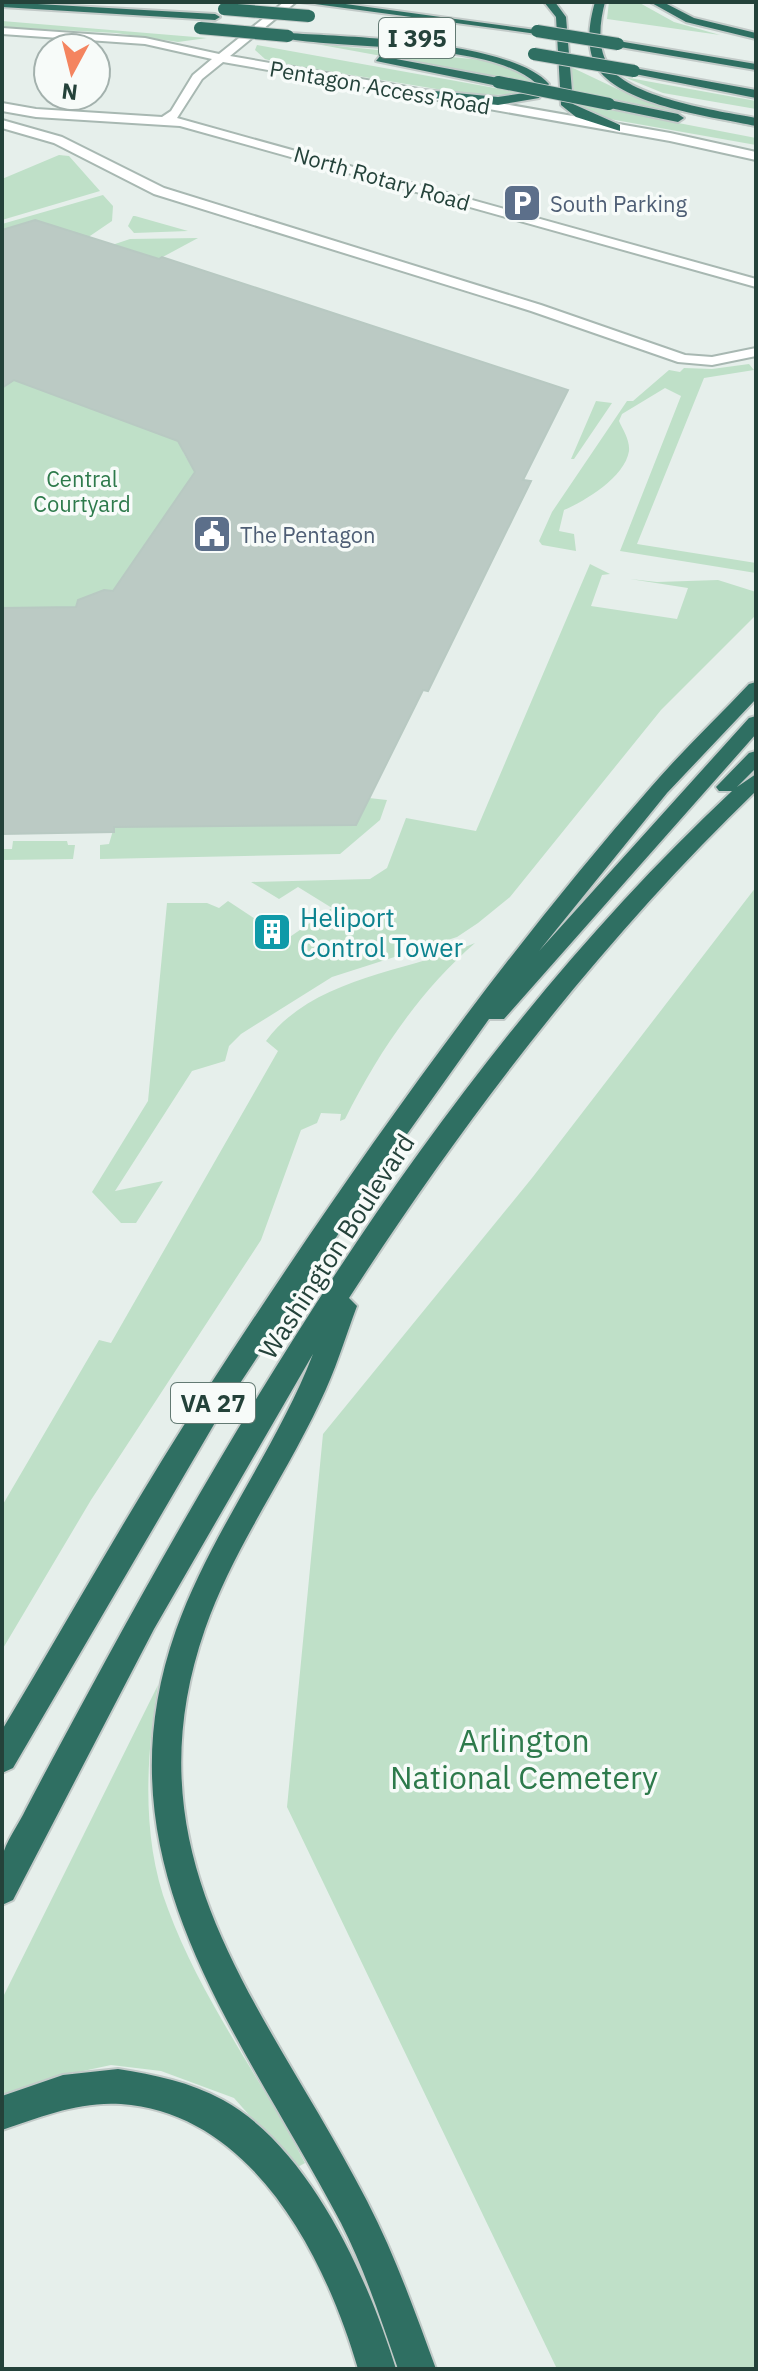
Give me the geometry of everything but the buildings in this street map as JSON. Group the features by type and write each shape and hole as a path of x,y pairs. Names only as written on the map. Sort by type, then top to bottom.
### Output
{"highway":[{"path":"140,2 220,13"},
{"path":"239,2 312,14 537,30"},
{"path":"305,2 312,14"},
{"path":"347,2 618,43 756,77"},
{"path":"549,2 561,17 567,105 580,114 616,128"},
{"path":"655,2 704,24 756,36"},
{"path":"598,4 596,44 603,67 616,79 678,105 756,122"},
{"path":"4,11 105,24"},
{"path":"4,11 485,57 530,71 540,77 543,84 535,95 498,101 396,90"},
{"name":"I 395","path":"4,11 312,14 756,94"},
{"path":"312,14 537,30 756,67"},
{"path":"526,16 537,30"},
{"path":"140,27 153,28"},
{"path":"181,31 197,30"},
{"path":"283,40 756,132"},
{"path":"618,43 725,48"},
{"path":"695,45 756,55"},
{"path":"642,92 756,113"},
{"name":"Washington Boulevard","path":"2,1758 223,1388 360,1183 507,977 623,831 756,688"},
{"path":"448,1062 525,983 594,901 756,722"},
{"path":"667,866 720,794 756,757"},
{"name":"Washington Boulevard","path":"2,1889 163,1586 362,1258 498,1066 583,960 667,866 756,780"},
{"path":"362,1258 309,1399 229,1543 191,1629 169,1708 165,1781 178,1867 193,1912 247,2023 354,2212 384,2276 417,2369"},
{"path":"2,2113 62,2091 116,2085 175,2095 224,2120 270,2160 314,2222 353,2305 377,2369"}],"street":[{"path":"180,78 267,2"},
{"path":"167,99 161,110 167,118 176,113 197,77 291,2"},
{"name":"Pentagon Access Road","path":"2,31 130,39 756,156"},
{"path":"243,43 247,53 284,70"},
{"name":"North Rotary Road","path":"2,107 36,113 167,118 756,283"},
{"path":"2,117 61,133 72,141 71,146"},
{"path":"2,124 71,146 159,191 536,308 683,359 712,361 756,352"}],"green space":[{"path":"609,2 638,2 674,22 720,35 607,19"},
{"path":"2,21 207,38 178,42 112,32 2,27"},
{"path":"316,44 482,60 510,66 533,79 534,84"},
{"path":"257,45 523,93 479,96 279,63 265,59 255,50"},
{"path":"571,67 634,97 756,128 574,91"},
{"path":"624,77 756,101 756,109 663,93"},
{"path":"575,103 756,138 756,145 598,117"},
{"path":"59,155 69,156 100,191 2,220 2,179"},
{"path":"103,195 113,206 112,221 87,238 35,220 2,230 2,224"},
{"path":"133,216 188,231 134,233 128,226"},
{"path":"198,238 159,259 112,245 130,239"},
{"path":"749,364 754,370 704,378 637,544 756,563 756,573 620,551 681,396 665,388 622,414 619,421 629,451 620,470 593,494 564,510 559,531 574,534 576,551 542,545 539,541 552,512 627,401 633,401 669,370 680,372 684,368 712,369"},
{"name":"Central Courtyard","path":"14,380 189,445 183,452 190,464 200,465 113,591 104,590 78,600 76,607 2,608 2,384"},
{"path":"596,401 612,403 574,459 571,459"},
{"path":"590,564 610,574 602,575 591,606 677,619 688,588 630,579 657,582 718,580 756,592 756,615 661,710 510,897 478,923 457,937 332,977 241,1034 229,1046 225,1061 192,1071 115,1191 163,1181 136,1223 121,1223 92,1192 148,1101 167,903 207,903 219,908 228,901 260,922 253,929 278,945 332,908 298,887 279,899 251,882 370,879 387,868 406,818 476,831"},
{"path":"369,798 387,800 380,820 340,854 100,859 100,845 109,844 114,827 356,825"},
{"path":"13,841 67,841 68,845 75,845 73,859 2,860 2,849 12,849"},
{"name":"Arlington National Cemetery","path":"756,887 756,2369 557,2369 287,1807 323,1434 532,1178"},
{"path":"475,943 436,982 401,1025 345,1119 340,1121 341,1114 321,1113 317,1123 301,1130 261,1240 91,1500 2,1650 2,1506 99,1340 111,1343 278,1051 266,1041 286,1020 309,1003 335,990"},
{"path":"158,1685 148,1798 153,1855 159,1882 197,1975 305,2163 296,2168 234,2098 161,2071 111,2065 55,2077 2,2097 2,1999"}],"place":[{"name":"South Parking","path":"522,203"},
{"name":"The Pentagon","path":"212,534"},
{"name":"Heliport Control Tower","path":"272,932"}]}
